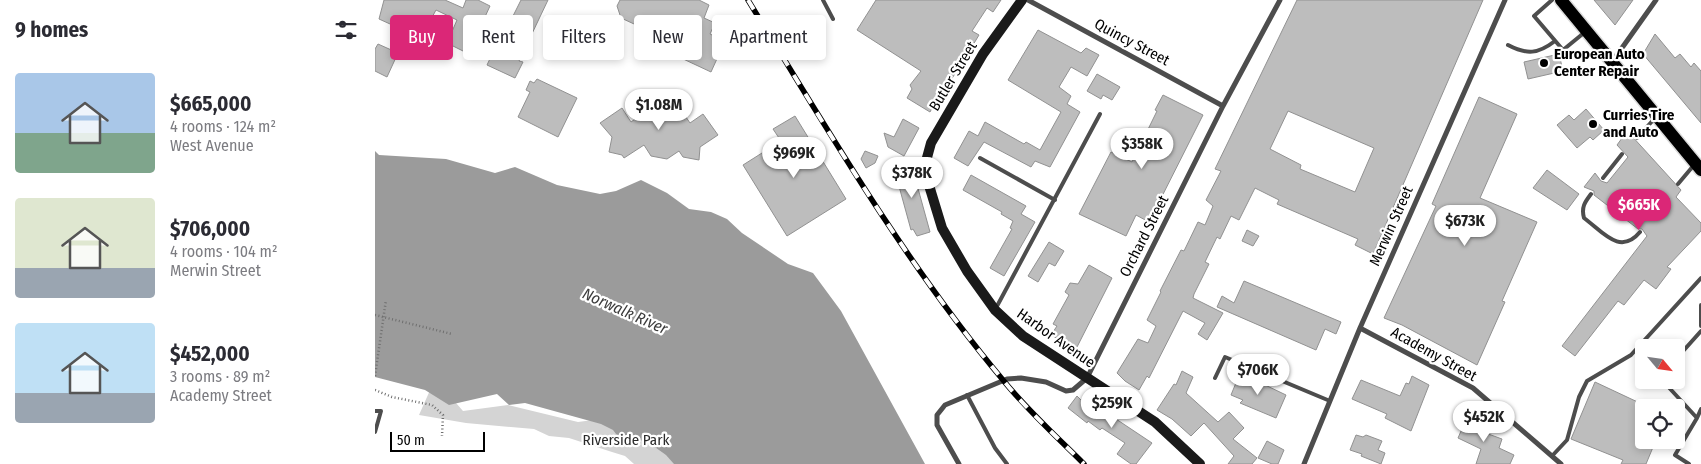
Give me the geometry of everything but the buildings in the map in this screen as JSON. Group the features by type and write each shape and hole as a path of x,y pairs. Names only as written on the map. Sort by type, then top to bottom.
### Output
{"main road":[{"name":"Butler Street","path":"926,174 926,156 931,143 983,54 1022,0"},
{"path":"1561,0 1698,166"},
{"name":"Harbor Avenue","path":"926,174 942,228 967,271 995,310 1023,336 1155,422 1199,464"}],"street":[{"name":"Quincy Street","path":"1028,0 1223,106"},
{"name":"Orchard Street","path":"1087,378 1223,106 1280,0"},
{"name":"Merwin Street","path":"1304,464 1360,328 1505,0"},
{"path":"1611,62 1656,0"},
{"name":"Academy Street","path":"1360,328 1473,388 1561,464"},
{"path":"959,464 937,425 937,415 945,405 1003,380 1021,378 1046,382 1066,390 1073,390 1087,378"}],"lane":[{"path":"823,0 833,19"},
{"path":"1552,0 1533,16 1563,50 1586,30"},
{"path":"1508,45 1523,52 1544,50 1555,41"},
{"path":"995,310 1100,114"},
{"path":"1637,138 1656,116"},
{"path":"1603,178 1622,154"},
{"path":"980,158 1055,200"},
{"path":"1678,184 1698,166"},
{"path":"1591,194 1584,205 1582,212 1584,218 1617,242 1624,243 1633,240 1640,232"},
{"path":"1653,216 1666,200"},
{"path":"1552,456 1567,440 1579,397 1587,381 1631,355 1701,278"},
{"path":"1701,305 1701,326"},
{"path":"1685,349 1701,331"},
{"path":"1215,378 1225,357 1330,401"},
{"path":"1670,389 1697,418"},
{"path":"967,395 995,448 1007,464"},
{"path":"1689,464 1675,455 1701,409"},
{"path":"375,411 381,411 375,432"}],"path":[{"path":"375,376 381,346 386,300"},
{"path":"375,315 452,334"},
{"path":"375,390 392,397 432,404 443,415 442,436"}],"green space":[{"name":"Riverside Park","path":"431,388 450,396 463,411 508,405 578,422 608,418 690,464 634,464 625,456 569,438 549,436 534,429 466,423 419,415"}],"water":[{"name":"Norwalk River","path":"375,151 379,155 446,159 495,173 515,167 557,185 600,194 616,191 641,180 667,193 689,209 711,212 727,219 742,233 788,264 813,273 841,311 925,464 674,464 666,455 645,440 623,443 613,430 601,424 525,403 509,405 497,394 449,405 425,390 375,377"}],"railway":[{"path":"748,0 868,195 933,289 1012,391 1084,464"}],"place":[{"name":"European Auto Center Repair","path":"1544,63"},
{"name":"Curries Tire and Auto","path":"1593,124"}]}
